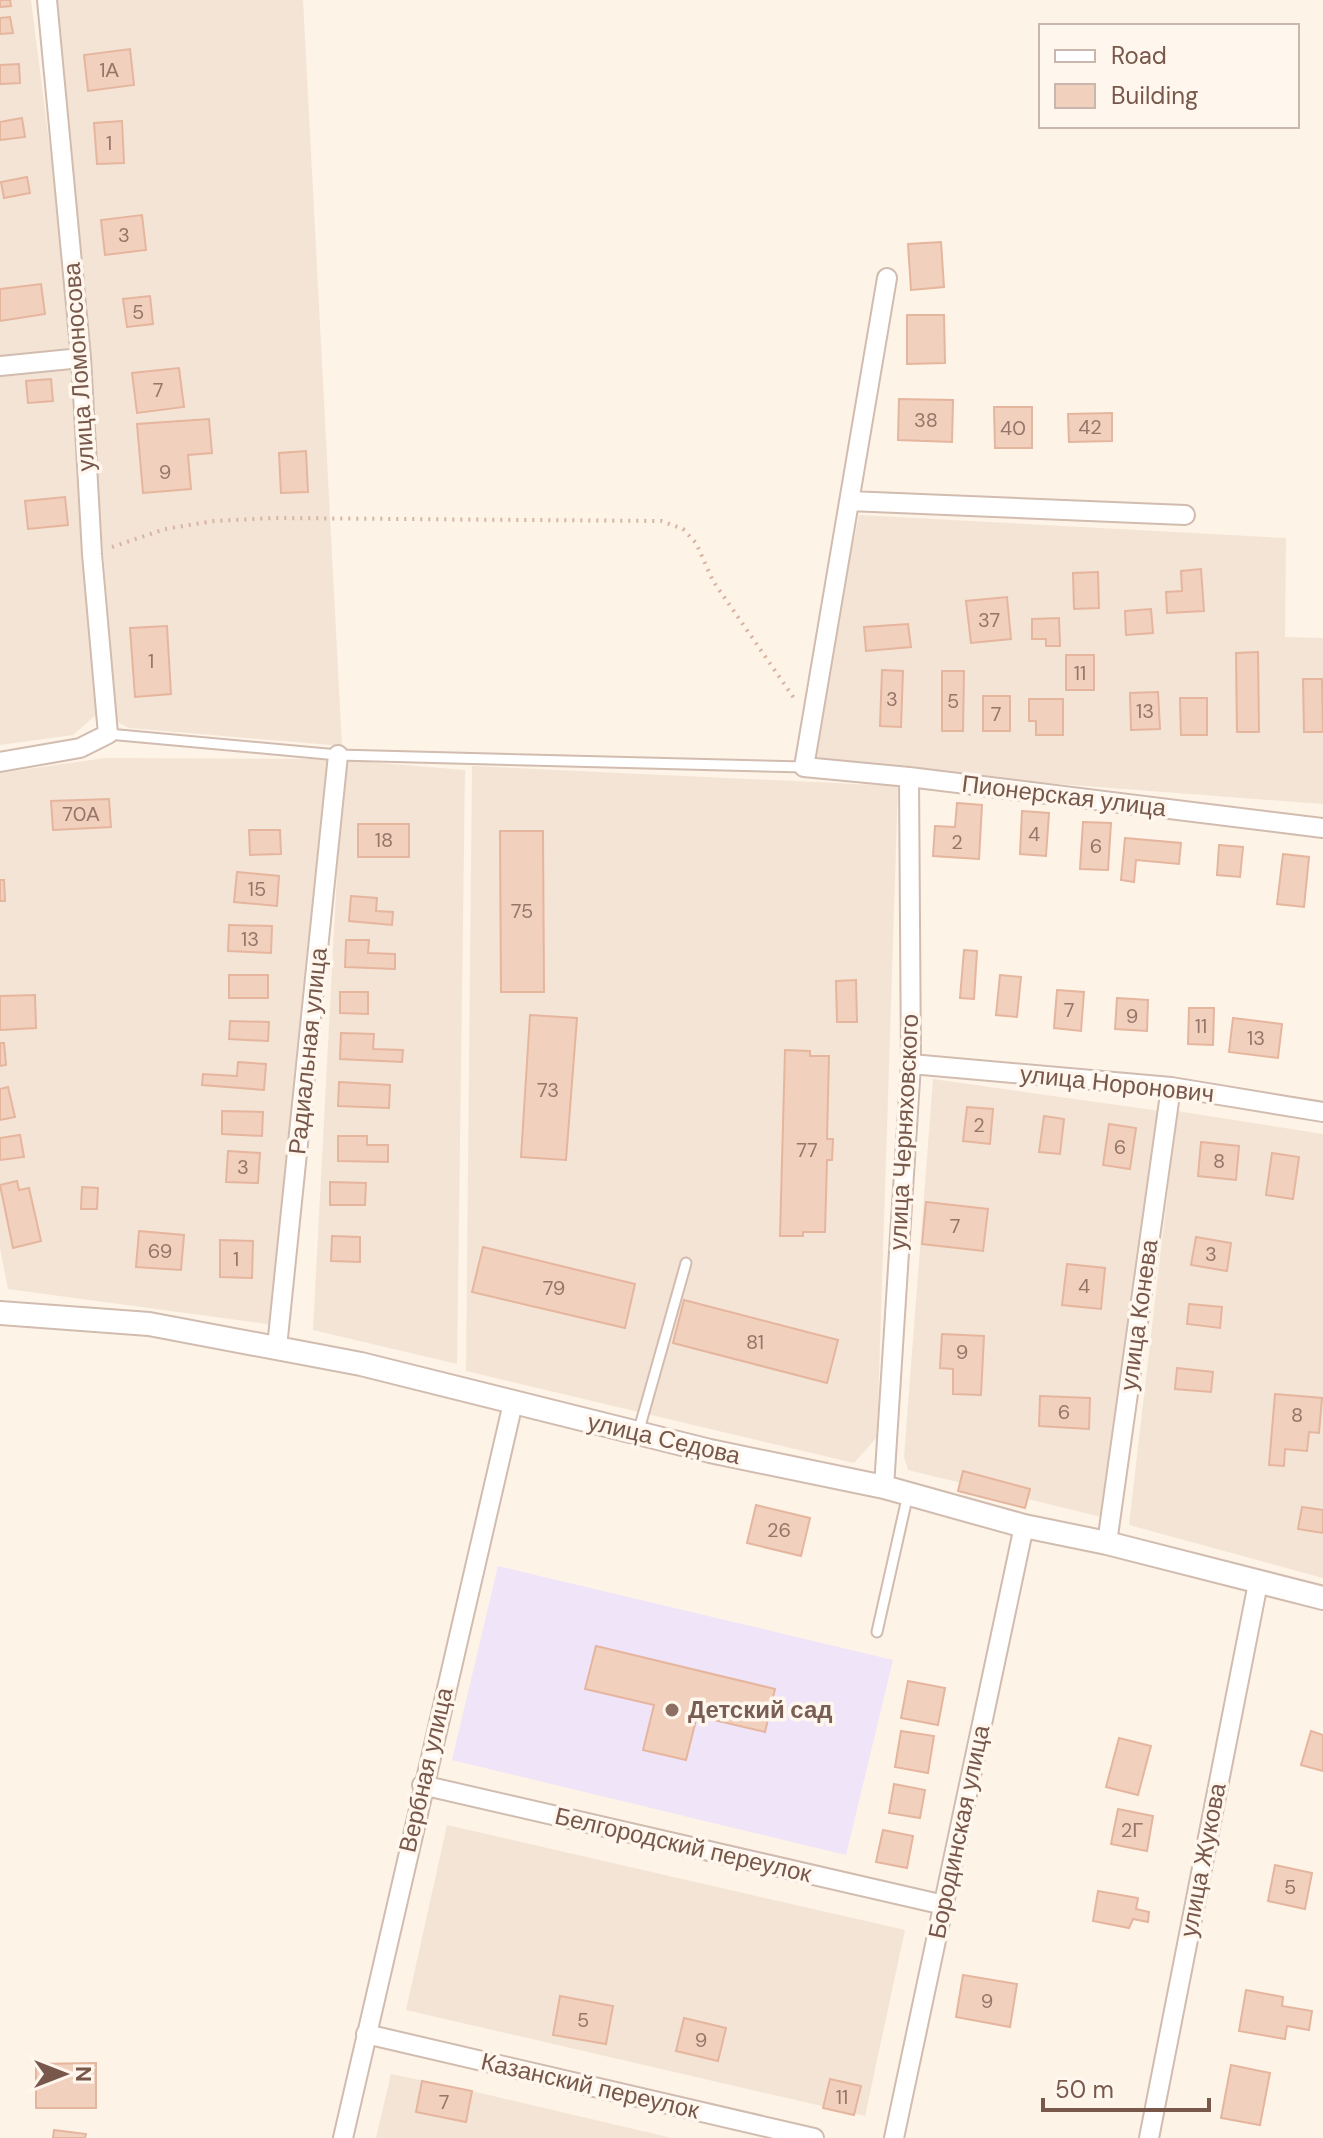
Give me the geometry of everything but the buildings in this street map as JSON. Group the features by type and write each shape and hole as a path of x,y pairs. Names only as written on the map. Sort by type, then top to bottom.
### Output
{"street":[{"name":"улица Ломоносова","path":"47,0 81,358 92,554 108,734"},
{"path":"804,767 887,278"},
{"path":"0,366 81,358"},
{"path":"849,501 1185,515"},
{"path":"0,762 80,748 108,734"},
{"name":"Радиальная улица","path":"277,1347 338,755"},
{"name":"Пионерская улица","path":"804,767 1323,828"},
{"name":"улица Черняховского","path":"884,1487 911,1064 909,777"},
{"name":"улица Норонович","path":"911,1064 1171,1087 1323,1112"},
{"name":"улица Конева","path":"1107,1543 1171,1087"},
{"name":"улица Седова","path":"0,1313 149,1324 361,1364 638,1433 884,1487 1024,1526 1107,1543 1323,1598"},
{"name":"Вербная улица","path":"343,2138 422,1785 513,1403"},
{"name":"Бородинская улица","path":"894,2138 1024,1526"},
{"name":"улица Жукова","path":"1149,2138 1258,1583"},
{"name":"Белгородский переулок","path":"422,1785 944,1905"},
{"name":"Казанский переулок","path":"366,2034 814,2138"}],"lane":[{"path":"108,734 338,755 804,767"},
{"path":"638,1433 686,1263"},
{"path":"877,1632 908,1494"}],"path":[{"path":"92,554 165,529 214,521 289,518 661,521 683,529 696,543 725,601 811,723"}],"shaded area":[{"path":"0,0 31,0 76,355 0,362"},
{"path":"53,0 303,0 342,746 129,728 117,722 87,356"},
{"path":"79,360 97,714 73,735 0,745 0,368"},
{"path":"859,515 1286,538 1285,637 1323,638 1323,804 807,765"},
{"path":"105,758 334,759 274,1325 8,1289 0,1248 0,773"},
{"path":"343,760 465,770 457,1364 313,1330"},
{"path":"472,766 898,786 877,1437 854,1463 466,1371"},
{"path":"933,1079 1167,1112 1102,1517 908,1470 904,1457"},
{"path":"1177,1111 1323,1134 1323,1578 1129,1525"},
{"name":"Детский сад","path":"498,1566 893,1660 846,1855 452,1760"},
{"path":"447,1825 905,1930 865,2116 406,2010"},
{"path":"391,2074 472,2091 672,2138 376,2138"}],"place":[{"name":"Детский сад","path":"672,1710"}]}
